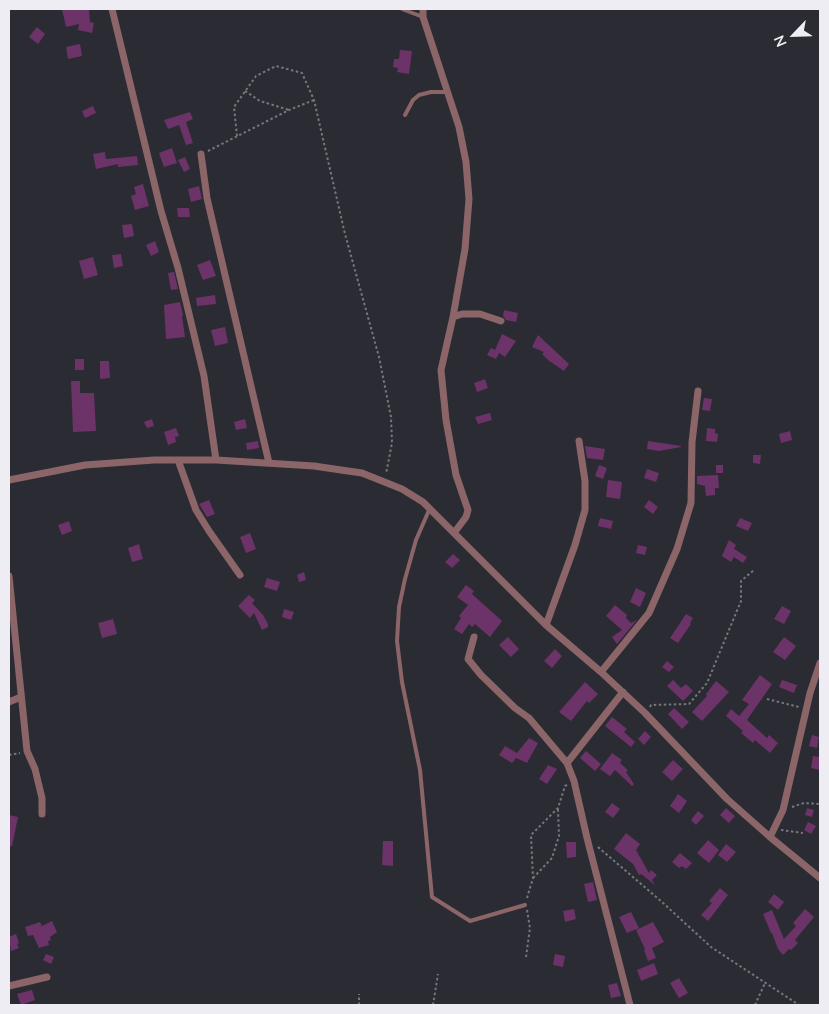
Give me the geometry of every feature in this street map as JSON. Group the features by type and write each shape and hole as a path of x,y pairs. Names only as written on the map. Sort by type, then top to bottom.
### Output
{"street":[{"path":"112,9 161,211 178,268 204,376 216,460"},
{"path":"423,9 459,127 466,162 469,199 465,249 441,370 446,420 456,476 468,510 466,517 454,532"},
{"path":"201,154 207,198 269,463"},
{"path":"453,317 462,314 480,314 501,322"},
{"path":"601,672 649,614 680,541 691,504 692,442 698,391"},
{"path":"546,625 575,545 585,510 585,482 579,441"},
{"path":"178,460 196,510 240,574"},
{"path":"9,480 85,465 216,460 314,466 362,473 416,496 546,625 624,692 727,799 770,838 820,878"},
{"path":"9,576 27,751 35,769 42,798 42,814"},
{"path":"474,637 468,659 481,675 528,718 567,763 574,782 630,1005"},
{"path":"770,838 782,810 806,709 820,663"},
{"path":"567,763 624,692"},
{"path":"9,702 21,697"},
{"path":"9,986 47,977"}],"lane":[{"path":"402,9 424,17"},
{"path":"405,115 413,100 419,95 432,92 448,92"},
{"path":"430,508 416,540 405,578 399,607 397,641 402,682 420,770 432,897 470,921 525,905"}],"path":[{"path":"237,136 234,108 256,76 276,66 302,73 314,100 345,234 379,357 391,417 392,443 384,482"},
{"path":"245,91 260,101 289,110"},
{"path":"201,154 289,110 314,100"},
{"path":"645,713 651,706 689,704 707,682 741,601 741,581 754,570"},
{"path":"767,699 806,709"},
{"path":"9,756 27,751"},
{"path":"533,878 552,858 559,836 558,808 565,786 574,782"},
{"path":"782,810 804,803 820,804"},
{"path":"526,957 530,928 525,905 533,878 531,835 558,808"},
{"path":"774,830 803,833"},
{"path":"587,838 662,902 711,948 799,1005"},
{"path":"433,1005 438,974"},
{"path":"755,1005 765,983"},
{"path":"359,994 359,1005"}],"building":[{"path":"62,9 89,9 90,22 94,23 92,33 78,30 79,24 66,27"},
{"path":"37,27 45,34 38,44 29,37"},
{"path":"80,44 82,56 68,59 66,47"},
{"path":"400,50 412,51 409,74 397,72 398,68 393,67 394,59 399,59"},
{"path":"93,106 96,113 85,118 82,111"},
{"path":"190,112 193,119 186,122 193,143 186,145 179,125 168,129 164,120"},
{"path":"172,148 177,163 164,167 159,153"},
{"path":"105,152 106,159 137,156 138,165 118,167 118,164 96,169 93,154"},
{"path":"185,157 190,169 184,172 178,160"},
{"path":"143,184 149,206 135,210 131,196 136,194 134,187"},
{"path":"199,186 202,199 191,202 188,189"},
{"path":"177,208 189,208 190,217 178,217"},
{"path":"132,224 134,236 124,238 122,225"},
{"path":"155,241 159,252 151,256 146,245"},
{"path":"121,254 123,266 114,268 112,255"},
{"path":"93,257 98,275 84,279 79,261"},
{"path":"210,260 216,276 203,280 197,265"},
{"path":"174,272 178,289 171,290 168,273"},
{"path":"215,295 216,304 197,306 196,298"},
{"path":"180,302 185,337 166,339 164,305"},
{"path":"504,310 518,313 516,322 506,320 503,316"},
{"path":"225,327 228,343 215,346 211,330"},
{"path":"502,334 516,341 505,357 499,353 496,359 487,355 491,348 495,350"},
{"path":"538,335 569,364 564,371 548,360 542,354 544,352 532,347"},
{"path":"75,359 84,359 84,370 75,370"},
{"path":"100,361 109,361 110,378 100,379"},
{"path":"485,379 488,388 477,392 474,383"},
{"path":"71,381 80,381 80,393 94,393 96,431 73,432"},
{"path":"704,398 712,399 710,411 702,410"},
{"path":"490,413 492,420 478,424 475,417"},
{"path":"152,419 154,426 147,428 144,422"},
{"path":"245,419 247,428 236,430 234,422"},
{"path":"176,428 179,436 175,437 176,442 168,445 164,432"},
{"path":"707,428 715,429 715,433 718,434 717,442 706,441"},
{"path":"790,431 792,440 781,443 779,434"},
{"path":"258,441 259,448 247,450 246,443"},
{"path":"648,441 681,447 659,451 647,449"},
{"path":"585,446 605,449 603,460 587,458"},
{"path":"753,455 761,455 760,464 753,463"},
{"path":"599,465 607,468 603,479 595,476"},
{"path":"716,465 723,465 723,473 716,473"},
{"path":"647,469 659,473 656,482 644,478"},
{"path":"718,475 719,488 715,488 715,495 706,496 705,486 697,484 697,476"},
{"path":"608,480 622,482 620,499 606,497"},
{"path":"209,500 215,514 207,517 199,504"},
{"path":"649,500 658,507 653,514 644,507"},
{"path":"600,518 613,521 611,529 598,526"},
{"path":"740,518 752,523 748,531 736,526"},
{"path":"69,521 72,531 62,535 58,525"},
{"path":"250,533 256,549 246,553 240,537"},
{"path":"729,540 736,545 734,549 747,557 743,563 734,557 731,562 722,556"},
{"path":"139,544 143,559 132,562 128,548"},
{"path":"638,545 647,547 645,555 636,553"},
{"path":"453,554 460,560 452,568 445,562"},
{"path":"304,572 306,580 299,582 297,575"},
{"path":"267,578 280,582 277,591 264,587"},
{"path":"466,585 474,591 472,594 502,621 490,637 475,624 472,627 469,624 462,634 454,629 461,618 459,616 468,605 457,597"},
{"path":"636,588 646,593 640,607 630,602"},
{"path":"249,595 255,600 252,603 268,624 268,627 262,630 254,613 250,618 238,606"},
{"path":"615,605 627,615 626,618 631,623 637,620 617,644 612,637 622,630 606,616"},
{"path":"782,606 791,611 784,624 774,619"},
{"path":"284,609 294,612 291,620 282,617"},
{"path":"686,614 693,618 678,643 670,638"},
{"path":"113,619 117,634 102,638 98,623"},
{"path":"508,637 519,649 511,657 499,645"},
{"path":"784,637 796,646 785,660 773,652"},
{"path":"555,649 562,656 552,668 544,661"},
{"path":"667,661 674,667 669,672 662,667"},
{"path":"760,675 772,684 747,720 767,738 769,735 778,743 770,753 755,740 753,743 741,733 743,731 726,716 731,709 739,716 749,704 742,700"},
{"path":"673,680 681,688 686,684 693,691 683,701 667,686"},
{"path":"782,680 797,685 794,693 779,687"},
{"path":"716,681 729,692 702,721 692,712 707,696 706,694"},
{"path":"585,682 598,694 589,703 587,701 571,721 559,712"},
{"path":"674,708 689,722 682,729 668,714"},
{"path":"612,717 627,729 624,732 635,742 631,747 605,726"},
{"path":"645,731 651,737 644,745 638,739"},
{"path":"812,735 819,737 817,748 809,746"},
{"path":"529,738 538,743 527,763 516,758 512,763 499,755 505,746 517,753"},
{"path":"586,751 601,764 595,771 580,758"},
{"path":"612,753 622,760 620,763 628,770 626,772 634,784 632,786 615,770 610,776 600,769"},
{"path":"813,756 820,757 820,770 811,768"},
{"path":"673,760 683,769 672,781 662,772"},
{"path":"548,765 557,769 547,784 539,779"},
{"path":"678,794 687,801 679,813 670,806"},
{"path":"612,803 620,809 613,818 605,812"},
{"path":"726,808 735,816 729,823 720,815"},
{"path":"807,808 814,810 812,817 805,815"},
{"path":"698,811 704,816 696,825 691,820"},
{"path":"9,815 18,817 12,846 9,846"},
{"path":"808,822 816,826 811,834 804,830"},
{"path":"626,833 640,844 636,850 649,873 651,870 657,875 652,880 655,885 641,874 639,875 633,864 614,849"},
{"path":"708,840 719,850 709,863 697,853"},
{"path":"383,841 393,841 393,866 382,865"},
{"path":"566,842 576,842 576,857 567,858"},
{"path":"726,844 736,852 727,862 718,855"},
{"path":"680,853 692,863 686,869 682,866 679,868 672,862"},
{"path":"593,882 597,900 588,902 584,884"},
{"path":"720,888 728,895 708,921 701,915 712,903 709,901"},
{"path":"774,894 784,902 778,910 768,902"},
{"path":"574,909 576,919 565,922 563,911"},
{"path":"805,909 814,917 795,940 798,943 783,955 778,949 763,914 772,910 784,939 796,926 793,923"},
{"path":"631,912 639,928 627,933 619,917"},
{"path":"52,921 57,932 50,937 49,945 39,948 33,935 28,936 25,927 40,922 42,926"},
{"path":"653,922 664,942 652,948 656,958 648,961 645,949 636,930"},
{"path":"16,934 19,948 11,951 9,937"},
{"path":"46,954 54,957 51,964 43,960"},
{"path":"555,954 565,956 563,967 553,965"},
{"path":"654,963 658,974 641,981 637,970"},
{"path":"679,978 688,993 679,998 670,983"},
{"path":"617,983 621,996 611,998 608,985"},
{"path":"32,990 35,1000 21,1005 17,994"}]}
